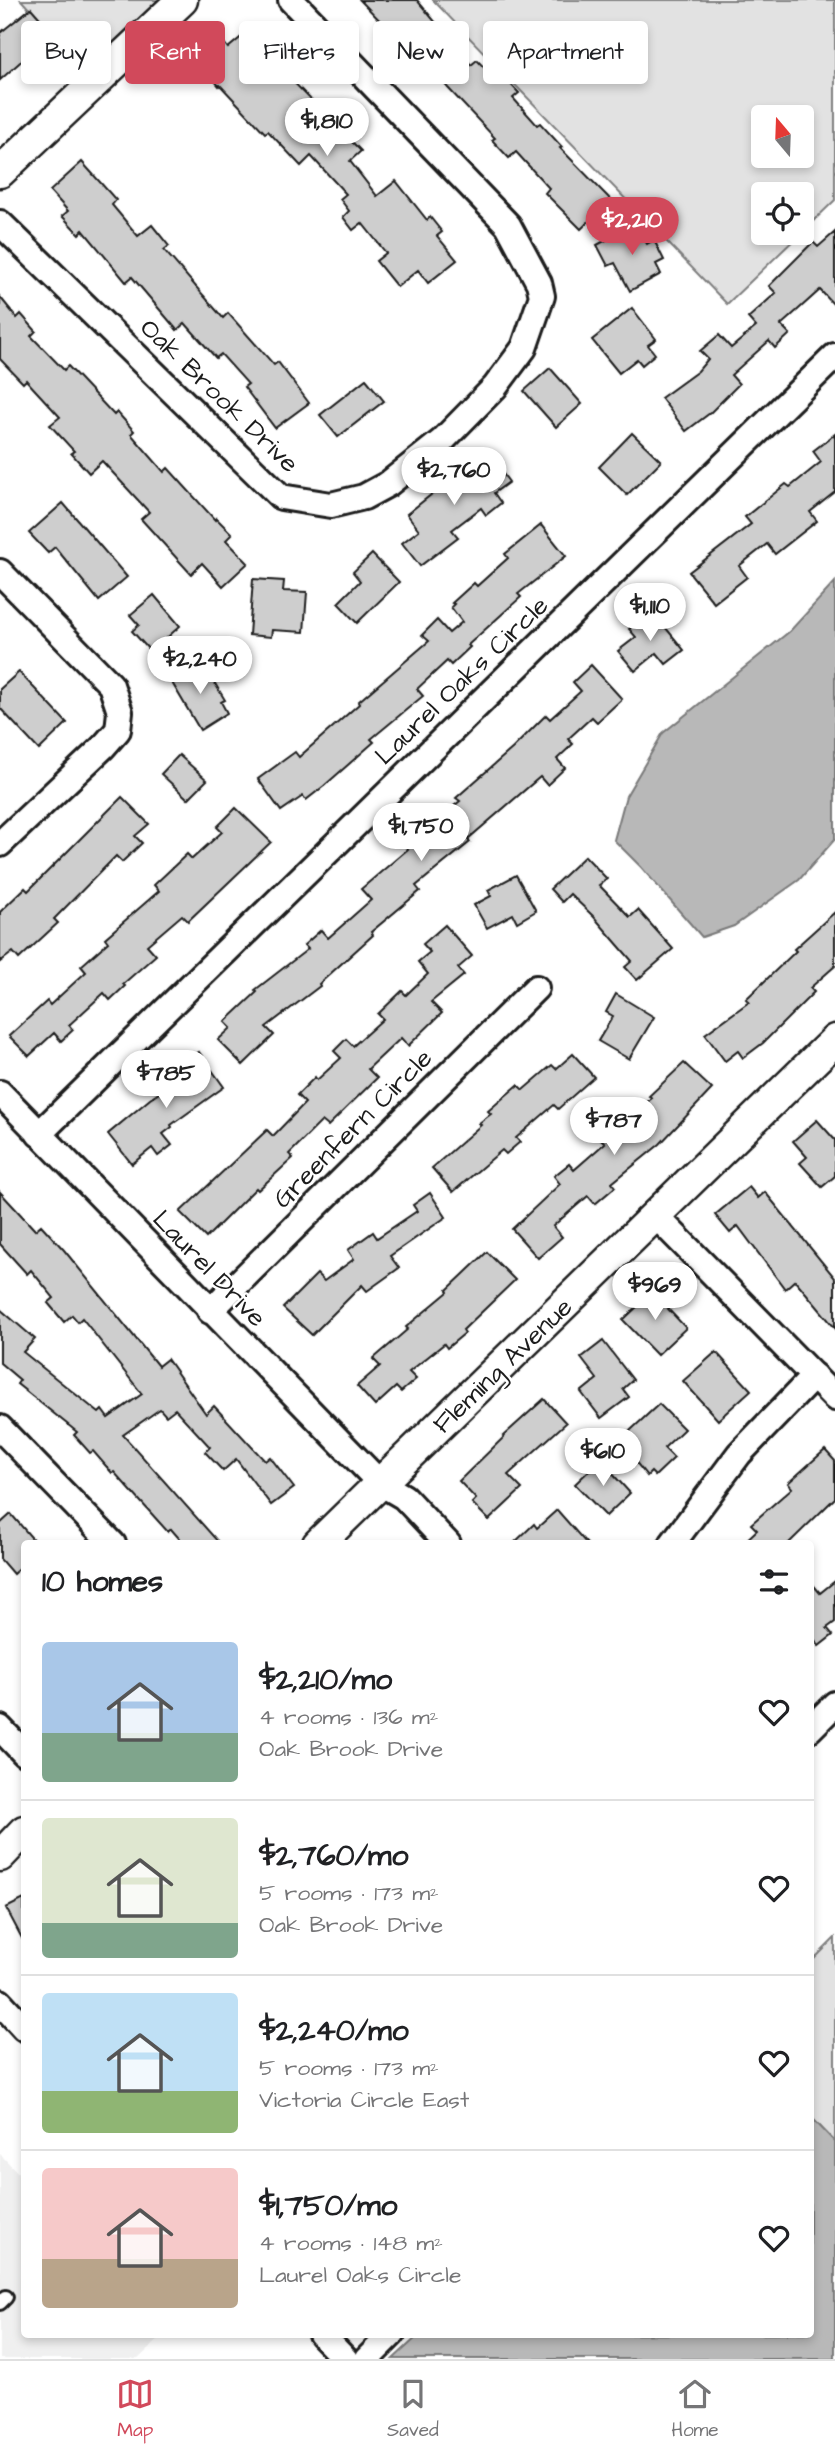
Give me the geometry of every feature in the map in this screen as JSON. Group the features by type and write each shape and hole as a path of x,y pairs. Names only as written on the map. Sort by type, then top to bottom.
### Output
{"street":[{"path":"0,172 182,0"},
{"name":"Oak Brook Drive","path":"0,223 281,497 331,505 364,497 388,484 442,441 495,387 524,348 542,296 539,283 508,225 291,0"},
{"name":"Laurel Oaks Circle","path":"39,1134 835,356"},
{"path":"0,572 111,685 120,712 118,730 103,747 0,844"},
{"name":"Greenfern Circle","path":"210,1311 536,988"},
{"name":"Fleming Avenue","path":"322,1540 656,1216 831,1052"},
{"name":"Laurel Drive","path":"0,1093 380,1483 404,1497 444,1540"},
{"path":"656,1216 835,1398"},
{"path":"675,1540 739,1454 814,1376"},
{"path":"0,1428 109,1540"},
{"path":"814,1724 835,1704"},
{"path":"0,1728 21,1750"},
{"path":"0,1856 21,1834"},
{"path":"0,2002 21,2025"},
{"path":"325,2338 345,2359"},
{"path":"367,2359 388,2338"}],"shaded area":[{"path":"21,0 182,0 159,21 125,21 125,53 111,66 111,21 40,21"},
{"path":"433,0 835,0 835,200 814,220 814,182 751,182 751,245 788,245 727,304 514,84 648,84 648,21 483,21 483,52 469,37 469,21 453,21"},
{"path":"835,582 835,839 799,880 734,926 702,937 614,840 626,796 663,733 790,631"},
{"path":"835,1938 835,2142 814,2120 814,1959"},
{"path":"814,2120 835,2142 835,2359 393,2359 416,2338 814,2338"},
{"path":"0,2154 21,2176 21,2338 161,2338 138,2359 0,2359"}],"building":[{"path":"360,0 417,0 434,21 380,21"},
{"path":"31,8 42,21 21,21 21,61 0,80 0,33"},
{"path":"239,39 239,84 296,84 361,151 350,161 377,196 396,181 427,220 430,217 442,232 437,236 457,260 428,283 418,270 397,287 376,261 386,253 362,223 353,230 343,217 349,211 340,199 346,194 311,156 301,166 217,84 225,84 225,44 228,48"},
{"path":"477,60 483,66 483,84 511,84 519,93 513,98 537,125 540,123 562,147 560,148 611,200 581,229 545,193 549,188 516,152 509,158 492,140 495,138 445,84 469,84 469,63 471,65"},
{"path":"82,162 116,200 112,205 138,236 152,225 169,246 164,250 223,318 228,313 274,365 278,362 309,403 275,428 244,387 248,384 221,354 216,358 185,323 177,330 132,277 126,282 83,230 79,234 62,216 68,211 50,191"},
{"path":"636,224 647,244 654,240 664,260 656,264 661,274 630,291 615,263 608,266 597,245"},
{"path":"835,232 835,306 820,290 781,325 790,334 775,348 769,341 731,375 739,384 710,413 686,431 661,398 698,371 708,359 700,351 719,335 731,348 756,327 748,318 776,293 769,286 810,245 814,243 818,247"},
{"path":"0,297 17,318 21,314 36,331 31,336 64,370 68,366 114,415 117,412 134,431 131,434 164,472 168,468 215,520 216,518 232,534 226,540 248,563 223,586 202,563 191,574 141,519 149,512 102,461 89,473 71,453 74,451 50,425 60,417 26,380 23,383 0,359"},
{"path":"632,308 656,339 648,345 655,354 642,365 637,359 619,373 592,340"},
{"path":"550,368 582,404 556,427 524,391"},
{"path":"366,379 384,401 338,437 320,415"},
{"path":"632,433 661,461 627,495 599,467"},
{"path":"835,434 835,492 810,512 817,521 775,554 767,544 739,566 747,577 714,603 689,572 751,524 745,517 786,484 790,487 821,462 813,451"},
{"path":"486,451 509,482 494,493 501,503 486,515 481,508 452,530 458,537 420,566 402,543 419,530 407,514"},
{"path":"63,503 127,577 99,601 55,547 48,553 29,533"},
{"path":"541,525 566,556 518,594 521,597 468,645 470,647 451,665 447,661 417,689 423,696 371,739 374,742 306,800 303,796 281,811 258,779 295,752 299,757 359,704 358,702 429,641 422,635 437,620 449,633 462,622 451,607 454,604 452,603 474,583 477,586 508,558 505,554"},
{"path":"372,554 399,582 357,623 338,603 360,581 353,572"},
{"path":"253,579 284,581 283,591 307,592 304,632 272,630 271,637 249,635"},
{"path":"154,595 180,626 151,652 132,631 139,625 130,615"},
{"path":"652,611 684,650 666,664 657,653 635,671 618,651 636,637 629,629"},
{"path":"202,662 225,700 221,702 227,713 200,730 171,681"},
{"path":"591,665 622,699 597,722 592,717 568,739 573,744 557,759 565,768 547,785 540,777 468,839 470,842 416,886 420,891 371,932 373,935 319,984 320,986 266,1027 274,1035 243,1065 218,1040 231,1028 225,1022 257,992 255,990 308,949 304,945 321,930 328,938 371,900 361,889 408,849 405,846 460,801 456,798 546,715 550,719 581,691 573,682"},
{"path":"19,672 67,723 39,750 0,708 0,689"},
{"path":"179,755 207,780 188,799 161,774"},
{"path":"122,797 149,824 135,836 142,843 122,862 116,856 54,919 58,923 19,959 13,952 0,962 0,912 25,888 28,891"},
{"path":"236,808 271,842 188,921 182,915 147,945 156,955 123,984 125,986 110,1000 104,993 69,1025 73,1030 61,1041 54,1033 29,1056 9,1036 47,1001 50,1005 86,972 81,966 108,942 105,938 159,891 154,885 187,854 192,859 222,832 217,827"},
{"path":"585,856 607,879 599,885 630,917 638,910 673,949 637,980 625,967 632,961 594,917 570,894 562,902 550,889"},
{"path":"516,875 536,911 517,922 513,914 487,928 474,905 491,896 488,890"},
{"path":"835,912 835,966 810,988 814,992 763,1043 743,1058 738,1051 725,1061 705,1034 749,1002 746,999 796,951 794,949"},
{"path":"445,925 472,956 458,968 464,975 431,1002 442,1013 408,1046 401,1038 368,1069 377,1078 328,1126 322,1121 289,1154 293,1158 258,1190 256,1188 206,1238 180,1212 267,1130 273,1136 305,1103 297,1095 315,1077 317,1080 341,1058 334,1051 346,1039 353,1046 383,1019 378,1014 402,991 406,995 428,974 418,962 430,952 423,944"},
{"path":"616,994 654,1017 629,1059 598,1041 613,1016 606,1012"},
{"path":"199,1052 224,1087 171,1125 163,1134 172,1145 158,1156 152,1148 132,1164 108,1134 150,1099 180,1079 174,1070"},
{"path":"573,1054 594,1077 558,1109 554,1105 516,1138 520,1142 506,1154 502,1150 453,1192 432,1168 481,1125 479,1123 491,1114 488,1111 518,1085 523,1090 552,1065 556,1069"},
{"path":"684,1063 712,1089 660,1144 612,1183 615,1187 595,1204 588,1196 553,1226 562,1237 538,1258 512,1229 560,1184 554,1176 569,1164 574,1170 605,1143 601,1139 652,1098 649,1096"},
{"path":"817,1120 835,1140 835,1176 822,1187 800,1163 807,1157 793,1141"},
{"path":"749,1187 758,1198 765,1192 835,1278 835,1328 795,1280 785,1289 738,1226 730,1233 715,1215"},
{"path":"0,1192 35,1230 41,1225 64,1250 158,1366 167,1359 206,1414 214,1406 265,1461 270,1457 294,1488 271,1505 236,1459 223,1471 205,1452 210,1447 175,1409 166,1416 160,1409 123,1435 216,1540 181,1540 171,1529 168,1532 114,1472 112,1473 93,1451 90,1453 74,1435 77,1432 17,1384 20,1380 0,1363 0,1309 35,1339 23,1352 99,1413 102,1410 108,1418 142,1394 82,1318 78,1322 72,1315 64,1322 48,1303 54,1298 31,1270 27,1274 0,1244"},
{"path":"430,1193 446,1217 390,1256 399,1268 367,1291 362,1285 312,1335 283,1308 317,1274 324,1281 354,1259 348,1250 373,1232 377,1238 417,1211 413,1205"},
{"path":"487,1252 515,1280 463,1330 465,1333 447,1348 444,1344 409,1372 416,1379 401,1392 396,1387 375,1406 357,1386 380,1366 373,1359 448,1292 447,1290"},
{"path":"656,1289 672,1306 668,1309 686,1328 657,1355 623,1320"},
{"path":"603,1341 633,1380 623,1389 629,1397 601,1418 581,1392 597,1379 581,1358"},
{"path":"716,1352 751,1390 718,1420 683,1381"},
{"path":"544,1399 566,1423 508,1475 522,1489 489,1520 472,1503 476,1499 459,1481"},
{"path":"659,1404 684,1429 664,1448 674,1458 655,1476 651,1472 647,1476 619,1441"},
{"path":"825,1450 835,1461 835,1498 792,1540 746,1540 757,1530 751,1524 792,1488 788,1483"},
{"path":"600,1460 630,1493 606,1516 575,1484"},
{"path":"557,1510 583,1540 517,1540 534,1524 537,1528"},
{"path":"11,1514 34,1540 21,1540 21,1567 13,1574 0,1559 0,1524"},
{"path":"835,1581 835,1622 827,1628 833,1635 819,1646 814,1639 814,1586 820,1593"},
{"path":"21,1900 21,1936 6,1908"}]}
